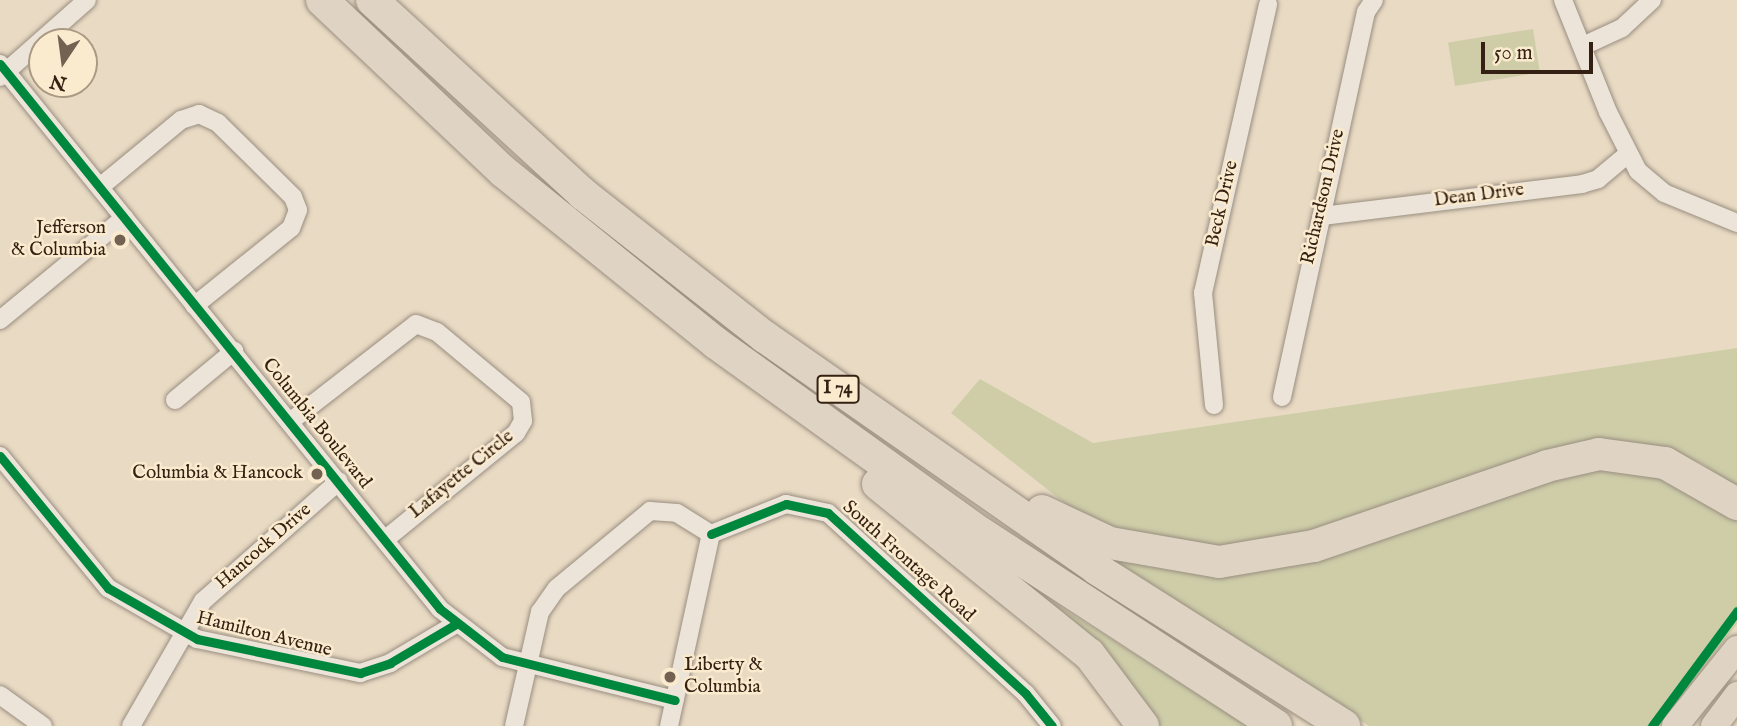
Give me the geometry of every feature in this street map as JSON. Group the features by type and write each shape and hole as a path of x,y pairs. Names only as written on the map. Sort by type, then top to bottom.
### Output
{"highway":[{"name":"I 74","path":"322,0 503,172 716,343 982,534 1276,726"},
{"name":"I 74","path":"372,0 583,194 765,337 1075,555 1344,726"},
{"path":"765,337 1049,515 1148,554 1219,562 1286,554 1547,466 1599,454 1665,463 1737,504"},
{"path":"716,343 822,440 1089,654 1143,726"}],"main road":[{"path":"1675,726 1737,649"},
{"path":"1714,726 1737,695"}],"street":[{"path":"2,71 87,0"},
{"name":"Richardson Drive","path":"1282,397 1366,12 1374,0"},
{"path":"1563,0 1627,155 1664,193 1737,223"},
{"path":"1583,46 1622,28 1652,0"},
{"name":"Beck Drive","path":"1214,405 1203,293 1268,4"},
{"name":"Columbia Boulevard","path":"2,71 100,187 194,306 234,351 456,624 477,643 528,667 675,700"},
{"path":"100,187 181,120 199,114 218,122 293,197 298,210 291,228 194,306"},
{"name":"Dean Drive","path":"1322,216 1582,184 1598,179 1627,155"},
{"path":"0,320 124,219"},
{"name":"Lafayette Circle","path":"291,421 416,324 437,332 521,402 523,421 516,433 387,538"},
{"path":"175,400 234,351"},
{"name":"Hamilton Avenue","path":"0,456 108,588 182,633 228,648 360,673 390,663 456,624"},
{"name":"Hancock Drive","path":"131,726 182,633 228,576 339,481"},
{"name":"South Frontage Road","path":"711,534 786,504 828,513 1027,694 1052,726"},
{"path":"514,726 546,602 643,514 677,513 711,534 669,726"},
{"path":"0,695 43,726"}],"green space":[{"path":"1533,29 1540,72 1455,86 1448,42"},
{"path":"1737,348 1737,490 1703,464 1664,449 1333,529 1209,551 1096,528 951,413 980,379 1093,443"},
{"path":"1574,467 1648,467 1737,515 1737,624 1661,726 1369,726 1094,550 1190,570"},
{"path":"1015,578 1248,726 1152,726"}],"cycle path":[{"path":"0,64 440,609 502,657 675,700"},
{"path":"0,456 108,588 197,639 360,673 390,663 456,624"},
{"path":"711,534 786,504 828,513 1026,694 1052,726"},
{"path":"1652,726 1737,611"}],"place":[{"name":"Jefferson & Columbia","path":"120,240"},
{"name":"Columbia & Hancock","path":"317,474"},
{"name":"Liberty & Columbia","path":"670,677"}]}
